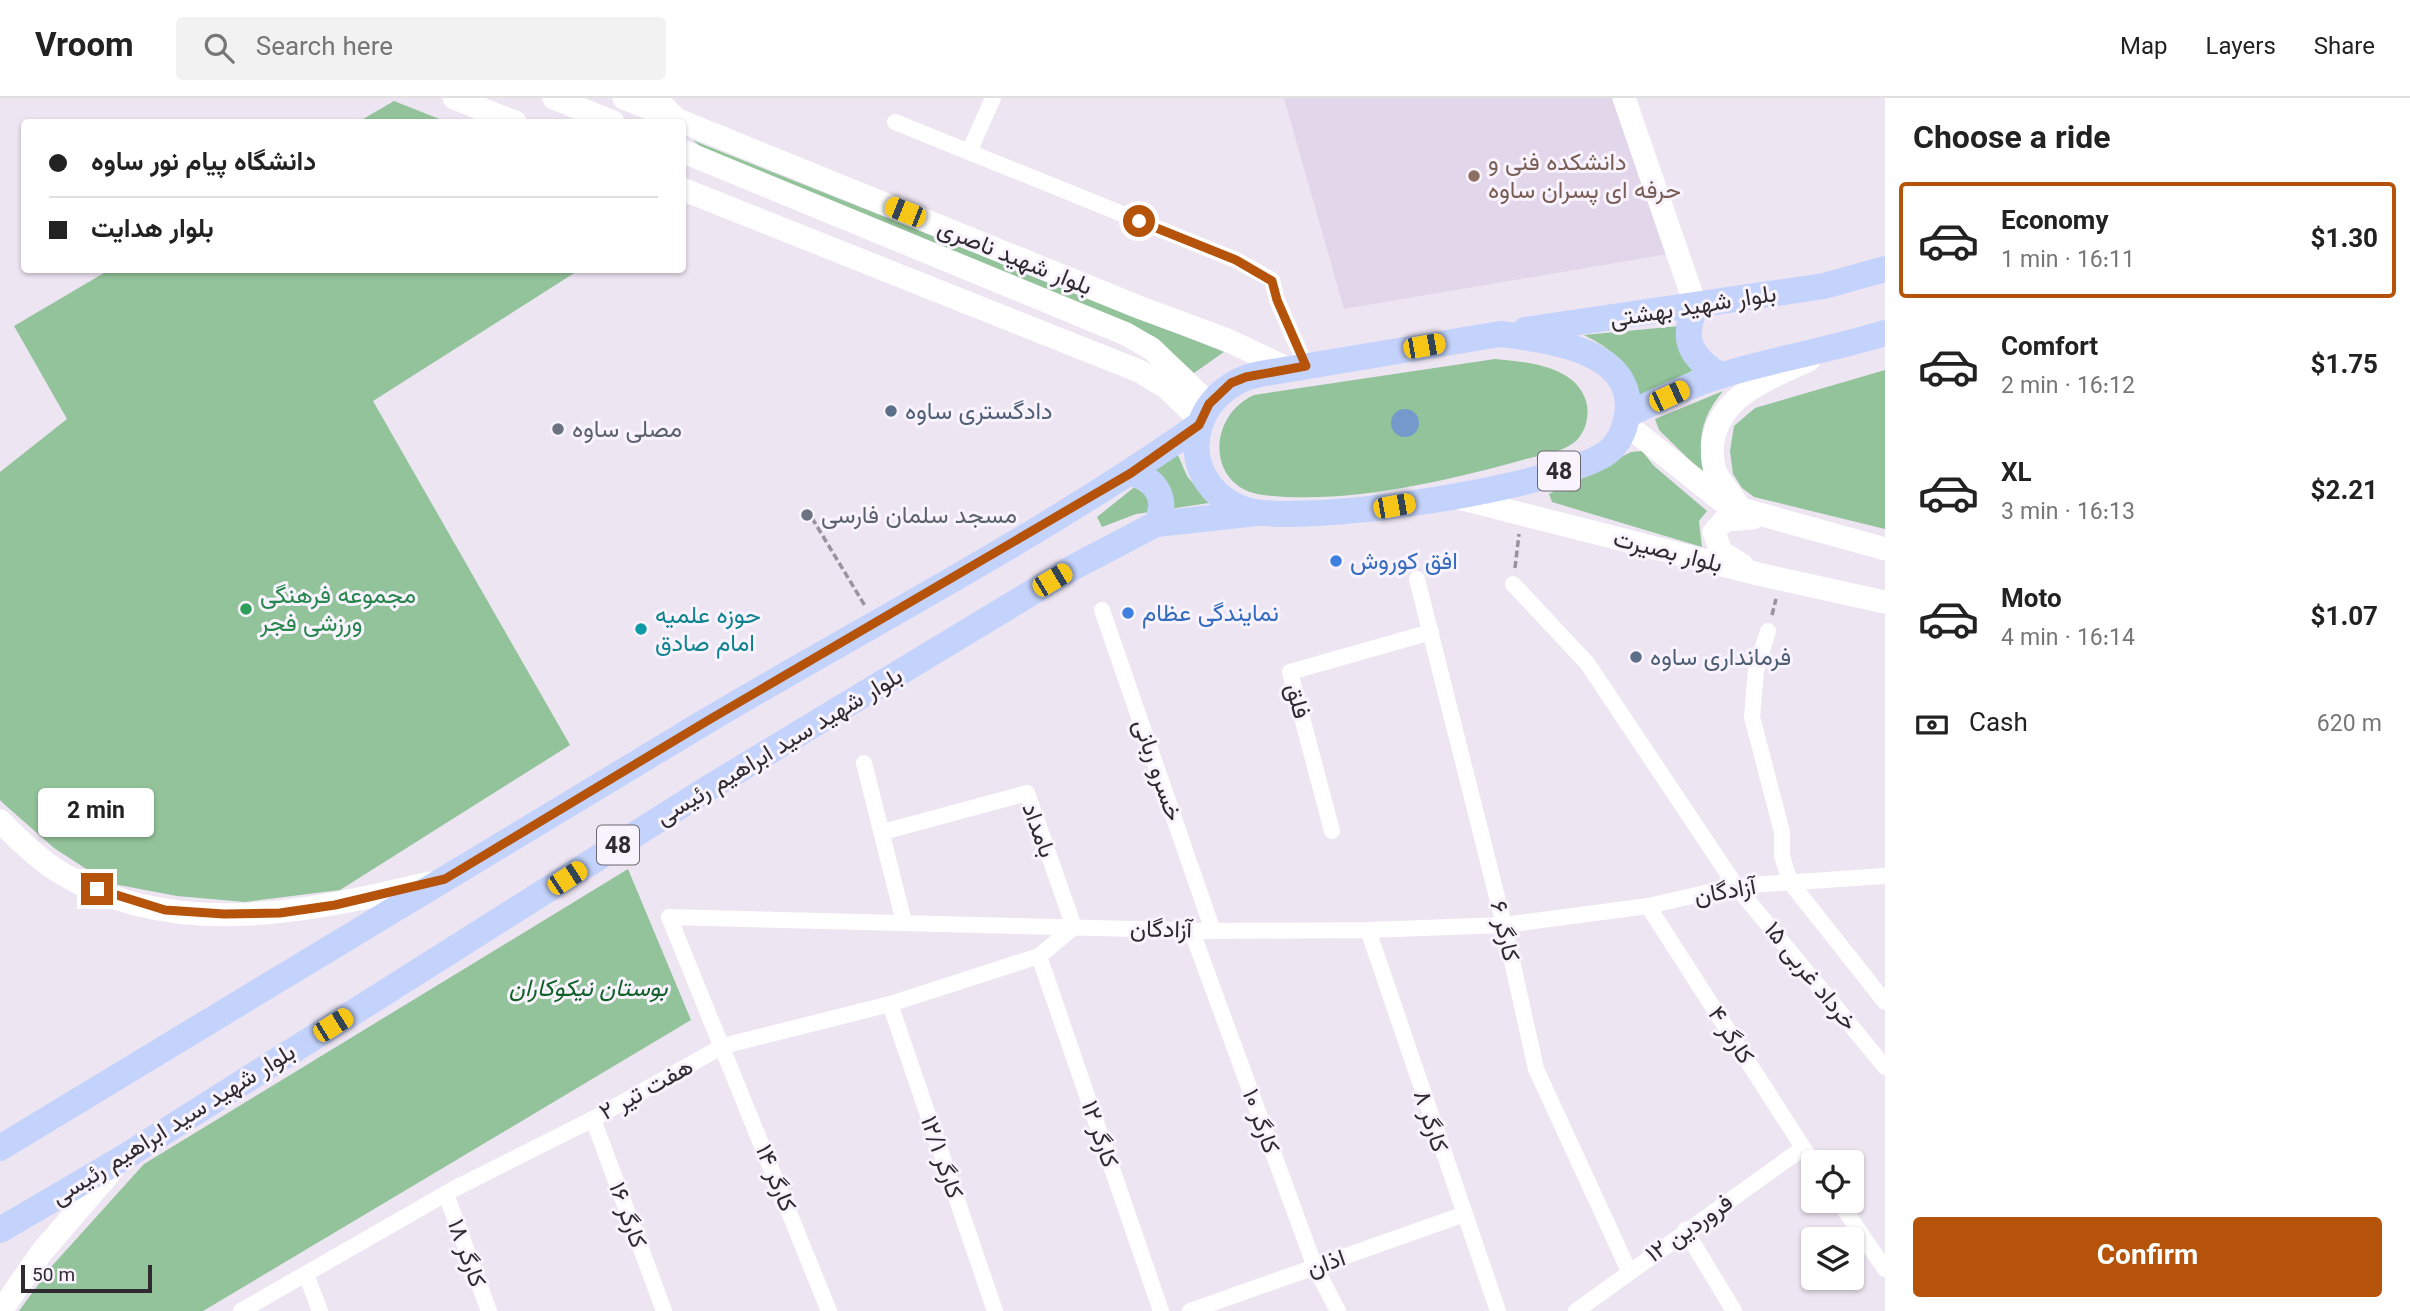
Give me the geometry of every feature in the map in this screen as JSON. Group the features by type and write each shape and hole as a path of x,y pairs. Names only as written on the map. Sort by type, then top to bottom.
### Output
{"main road":[{"path":"454,98 507,119"},
{"path":"554,98 606,119"},
{"name":"بلوار شهید ناصری","path":"624,98 674,119"},
{"path":"1624,98 1696,307 1687,332 1691,347 1701,360 1721,376"},
{"name":"بلوار شهید ناصری","path":"686,124 1141,308 1298,368"},
{"name":"بلوار شهید ناصری","path":"686,153 1126,334 1152,349 1202,416"},
{"path":"686,191 1139,372 1166,387 1202,416"},
{"name":"بلوار شهید بهشتی","path":"1500,334 1824,286 1885,269"},
{"path":"1885,333 1826,352 1721,376 1690,386 1627,420 1727,505 1885,549"},
{"name":"48","path":"0,1148 445,879 1131,473 1202,416 1219,392 1239,380 1500,334 1573,348 1601,360 1621,381 1626,394 1627,420 1616,443 1600,458 1494,489 1324,514 1257,513 1228,501 1206,478 1197,449 1202,416"},
{"path":"1742,510 1716,472 1712,451 1716,424 1727,406 1755,386 1826,352"},
{"path":"1131,473 1145,476 1157,487 1161,510 1156,524"},
{"name":"بلوار بصیرت","path":"1452,496 1758,574 1885,602"},
{"name":"بلوار شهید سید ابراهیم رئیسی","path":"0,1230 123,1158 707,789 1074,567 1156,524 1257,513"},
{"path":"1758,574 1721,552 1714,532 1718,524 1725,520 1770,518"},
{"path":"0,821 60,873 116,897 165,910 224,914 280,913 335,905 445,879"},
{"path":"1,1311 41,1253 123,1158"}],"street":[{"path":"660,98 680,119"},
{"path":"969,152 993,98"},
{"path":"894,122 1236,260 1272,281 1298,368"},
{"name":"کارگر ۶","path":"1417,579 1504,925 1536,1069 1629,1271"},
{"name":"۱۵ خرداد غربی","path":"1513,584 1587,663 1736,886 1885,1067"},
{"name":"خسرو ربانی","path":"1102,610 1213,931"},
{"path":"1768,631 1756,670 1752,717 1782,832 1782,856 1790,882"},
{"name":"فلق","path":"1332,831 1290,672 1431,632"},
{"path":"864,763 904,922"},
{"name":"بامداد","path":"883,832 1027,793 1074,927"},
{"name":"آزادگان","path":"723,1046 669,917 1213,931 1368,930 1504,925 1648,906 1736,886 1885,876"},
{"name":"۱۵ خرداد غربی","path":"1790,882 1885,1002"},
{"name":"کارگر ۴","path":"1648,906 1803,1148"},
{"name":"هفت تیر ۲","path":"241,1311 446,1194 593,1119 723,1046 890,1003 1039,957 1074,927"},
{"name":"کارگر ۱۰","path":"1191,929 1315,1267 1338,1311"},
{"name":"کارگر ۸","path":"1368,930 1462,1215 1497,1311"},
{"name":"کارگر ۱۲","path":"1039,957 1161,1311"},
{"name":"کارگر ۱۲/۱","path":"890,1003 995,1311"},
{"name":"کارگر ۱۴","path":"723,1046 829,1311"},
{"name":"کارگر ۱۶","path":"593,1119 664,1311"},
{"name":"۱۲ فروردین","path":"1576,1311 1685,1230 1803,1148"},
{"name":"کارگر ۱۸","path":"446,1194 489,1311"},
{"path":"1847,1213 1885,1269"},
{"name":"اذان","path":"1190,1311 1462,1215"},
{"path":"1685,1230 1734,1311"},
{"path":"306,1273 320,1311"}],"path":[{"path":"1513,584 1521,514"},
{"path":"812,518 875,624"},
{"path":"1768,631 1781,579"}],"shaded area":[{"name":"دانشکده فنی و حرفه ای پسران ساوه","path":"1284,98 1616,98 1668,254 1344,309"}],"green space":[{"path":"394,101 439,119 363,119"},
{"path":"692,140 1224,352 1194,373 1155,337 719,160"},
{"name":"مجموعه فرهنگی ورزشی فجر","path":"104,273 574,273 373,401 570,745 340,890 245,902 177,896 108,883 54,848 0,800 0,472 67,419 14,326"},
{"path":"1679,326 1694,370 1640,397 1633,376 1620,359 1584,335"},
{"path":"1495,359 1548,368 1571,380 1580,389 1586,401 1587,417 1585,428 1576,441 1552,453 1430,483 1328,497 1263,495 1245,490 1231,480 1223,466 1219,451 1221,434 1227,419 1238,405 1254,395"},
{"path":"1885,370 1885,529 1754,497 1742,488 1733,474 1730,451 1734,426 1755,408"},
{"path":"1723,391 1710,411 1702,431 1701,452 1705,475 1659,430 1655,419"},
{"path":"1642,451 1654,466 1707,511 1699,521 1702,547 1552,502 1549,494 1631,452"},
{"path":"1177,453 1187,476 1209,503 1136,514 1102,527 1097,517"},
{"name":"بوستان نیکوکاران","path":"628,869 691,1020 203,1311 19,1311 51,1267 144,1164"}],"water":[{"path":"1405,409 1415,413 1419,423 1415,433 1405,437 1395,433 1391,423 1395,413"}],"place":[{"name":"دانشکده فنی و حرفه ای پسران ساوه","path":"1474,176"},
{"name":"دادگستری ساوه","path":"891,411"},
{"name":"مصلی ساوه","path":"558,429"},
{"name":"مسجد سلمان فارسی","path":"807,515"},
{"name":"افق کوروش","path":"1336,561"},
{"name":"مجموعه فرهنگی ورزشی فجر","path":"246,609"},
{"name":"نمایندگی عظام","path":"1128,613"},
{"name":"حوزه علمیه امام صادق","path":"641,629"},
{"name":"فرمانداری ساوه","path":"1636,657"}],"route":[{"path":"97,889 165,910 224,914 280,913 335,905 445,879 707,721 1131,473 1199,425 1209,404 1231,383 1246,377 1306,366 1277,300 1272,281 1236,260 1139,221"}]}
